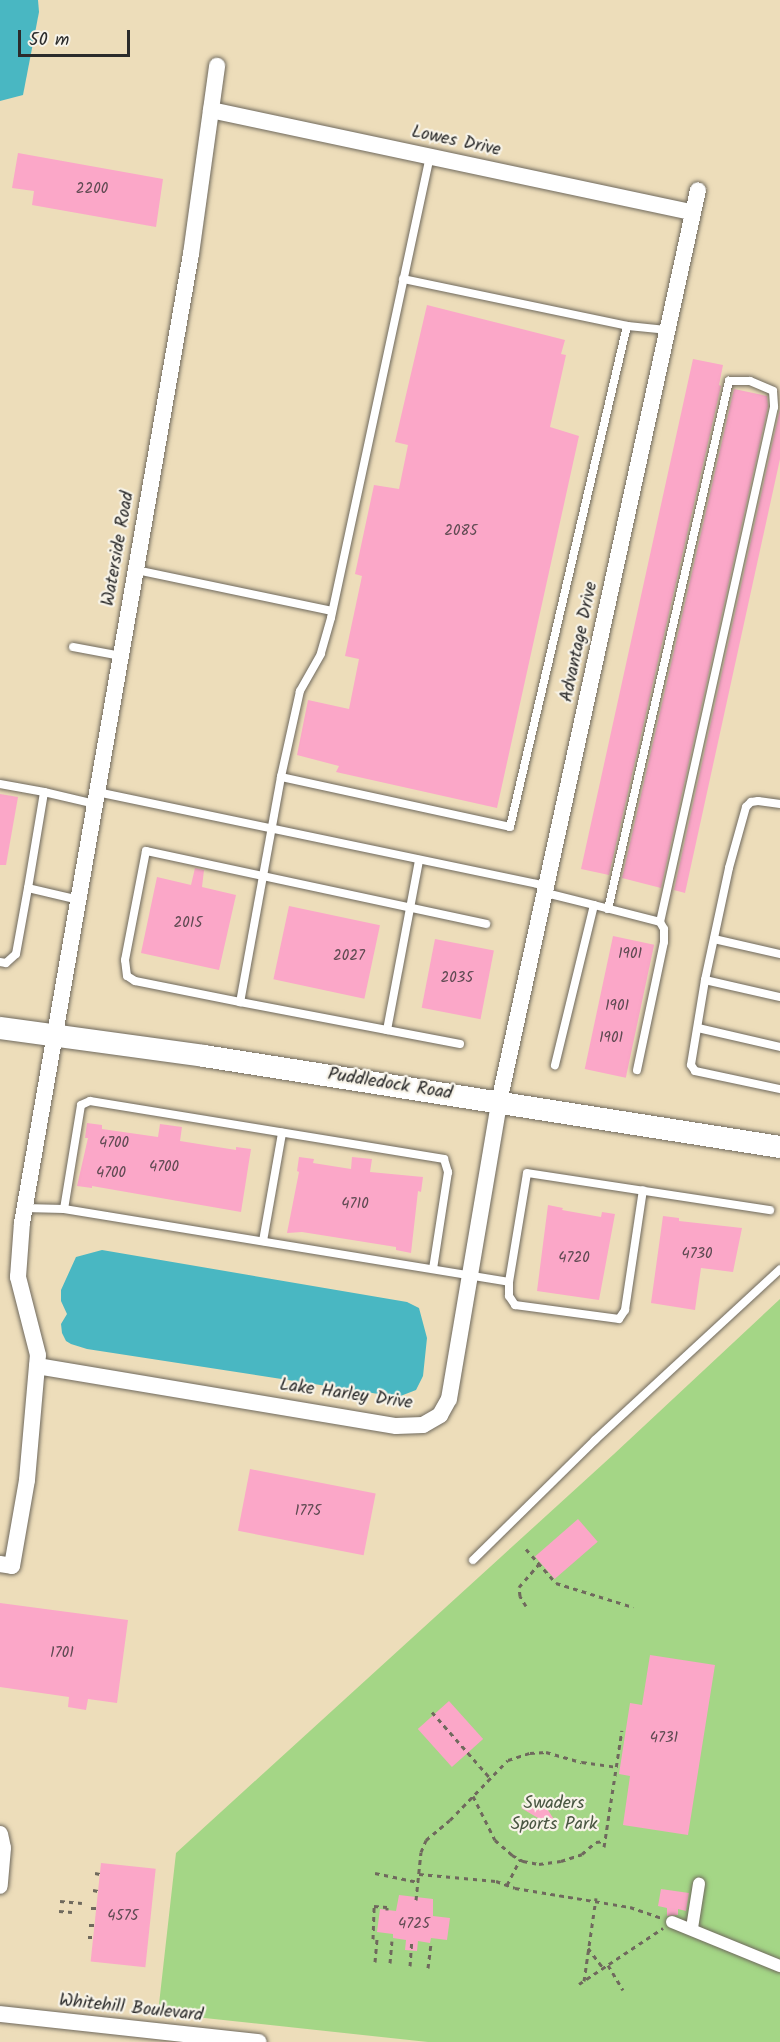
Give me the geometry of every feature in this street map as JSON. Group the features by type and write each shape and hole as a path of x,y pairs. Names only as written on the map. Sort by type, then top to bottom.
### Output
{"main road":[{"name":"Puddledock Road","path":"0,1028 55,1038 204,1056 780,1148"}],"street":[{"name":"Waterside Road","path":"6,1565 27,1480 38,1355 18,1277 24,1208 190,254 217,66"},
{"name":"Lowes Drive","path":"211,110 692,212"},
{"name":"Advantage Drive","path":"499,1102 698,190"},
{"name":"Lake Harley Drive","path":"37,1366 396,1426 423,1425 440,1415 449,1399 472,1275 499,1102"},
{"path":"0,1834 3,1848 0,1886"},
{"path":"692,1928 699,1884"},
{"path":"672,1922 692,1928 780,1966"},
{"name":"Whitehill Boulevard","path":"0,2014 258,2042"}],"lane":[{"path":"240,1002 281,777 300,691 321,654 332,612 430,156"},
{"path":"404,279 627,326 667,330"},
{"path":"281,777 510,827 627,326"},
{"path":"608,909 729,381 750,381 773,391 774,407 660,922"},
{"path":"135,570 332,612"},
{"path":"73,647 121,656"},
{"path":"0,784 273,829 546,890 660,922 664,928 664,942 637,1070"},
{"path":"0,962 6,963 16,954 44,792"},
{"path":"780,804 758,801 751,802 746,807 705,980 691,1065 695,1071 780,1089"},
{"path":"460,1044 135,981 127,976 125,960 146,850 486,924"},
{"path":"387,1030 419,860"},
{"path":"28,888 79,900"},
{"path":"555,1065 594,905"},
{"path":"714,939 780,954"},
{"path":"705,980 780,997"},
{"path":"698,1028 780,1047"},
{"path":"64,1209 81,1105 84,1102 444,1159 448,1172 433,1269"},
{"path":"263,1241 282,1133"},
{"path":"643,1190 624,1317 619,1319 515,1305 509,1296 509,1282 527,1173 643,1190 770,1210"},
{"path":"24,1208 64,1209 509,1282"},
{"path":"472,1560 595,1440 780,1269"}],"path":[{"path":"526,1549 556,1582 633,1607"},
{"path":"526,1606 519,1593 520,1584 539,1563"},
{"path":"432,1712 490,1778"},
{"path":"604,1847 622,1731"},
{"path":"416,1900 422,1849 426,1840 508,1760 535,1752 616,1767"},
{"path":"473,1796 495,1840 520,1860 538,1864 561,1861 582,1854 596,1842 605,1841"},
{"path":"507,1885 520,1860"},
{"path":"375,1873 418,1882"},
{"path":"419,1874 496,1881 507,1885 596,1899 633,1907 672,1922"},
{"path":"584,1981 596,1899"},
{"path":"60,1901 82,1903"},
{"path":"375,1962 374,1906 387,1907 387,1910"},
{"path":"59,1911 72,1912"},
{"path":"579,1984 672,1922"},
{"path":"410,1966 412,1940"},
{"path":"390,1964 392,1941"},
{"path":"428,1968 431,1945"},
{"path":"588,1947 603,1968"},
{"path":"608,1965 623,1990"}],"green space":[{"name":"Swaders Sports Park","path":"780,1299 780,2042 428,2042 158,2013 176,1853 614,1454"}],"water":[{"path":"0,0 38,0 39,12 23,95 0,101"},
{"path":"102,1250 407,1302 419,1308 427,1338 423,1376 416,1390 398,1397 87,1349 71,1344 66,1341 62,1333 61,1324 67,1314 61,1301 61,1290 76,1257"}],"building":[{"path":"18,153 163,179 156,227 32,205 34,191 12,188"},
{"path":"427,305 565,340 561,354 566,355 550,427 579,436 497,808 336,772 339,766 297,755 308,700 349,709 359,659 345,656 362,576 355,574 374,485 399,489 408,445 395,442"},
{"path":"693,359 723,365 719,385 721,386 609,875 581,869"},
{"path":"734,389 767,396 768,406 661,888 622,878"},
{"path":"780,409 780,459 685,893 674,890"},
{"path":"0,794 18,797 6,865 0,865"},
{"path":"195,868 204,870 202,887 236,895 219,970 141,953 157,877 191,885"},
{"path":"289,906 380,925 364,999 273,979"},
{"path":"613,936 654,945 626,1078 585,1069"},
{"path":"435,939 494,950 481,1019 422,1008"},
{"path":"87,1123 102,1125 102,1129 158,1137 160,1124 182,1127 180,1141 236,1150 236,1147 251,1149 241,1212 92,1186 92,1188 77,1186 88,1138 85,1138"},
{"path":"299,1157 314,1159 313,1163 351,1169 352,1157 372,1159 370,1172 423,1177 421,1192 418,1191 411,1253 396,1250 396,1247 302,1232 287,1233 299,1172 297,1171"},
{"path":"548,1205 601,1217 602,1212 615,1214 599,1300 537,1291"},
{"path":"663,1216 679,1218 679,1221 742,1228 733,1272 701,1268 695,1310 651,1303"},
{"path":"250,1469 376,1493 364,1555 238,1531"},
{"path":"578,1519 598,1542 555,1579 535,1556"},
{"path":"0,1603 128,1620 117,1703 88,1699 86,1710 68,1707 69,1697 0,1687"},
{"path":"650,1655 715,1665 688,1835 623,1825 630,1776 619,1774 630,1703 642,1705"},
{"path":"449,1701 483,1739 452,1767 418,1729"},
{"path":"544,1804 555,1821 538,1818 521,1808"},
{"path":"101,1863 156,1869 145,1967 91,1961"},
{"path":"661,1889 689,1893 686,1911 678,1909 678,1915 667,1916 667,1908 658,1906"},
{"path":"399,1895 433,1899 433,1916 450,1918 447,1940 431,1938 430,1943 418,1941 417,1951 405,1950 406,1940 393,1938 393,1934 377,1932 380,1909 396,1911"}]}
